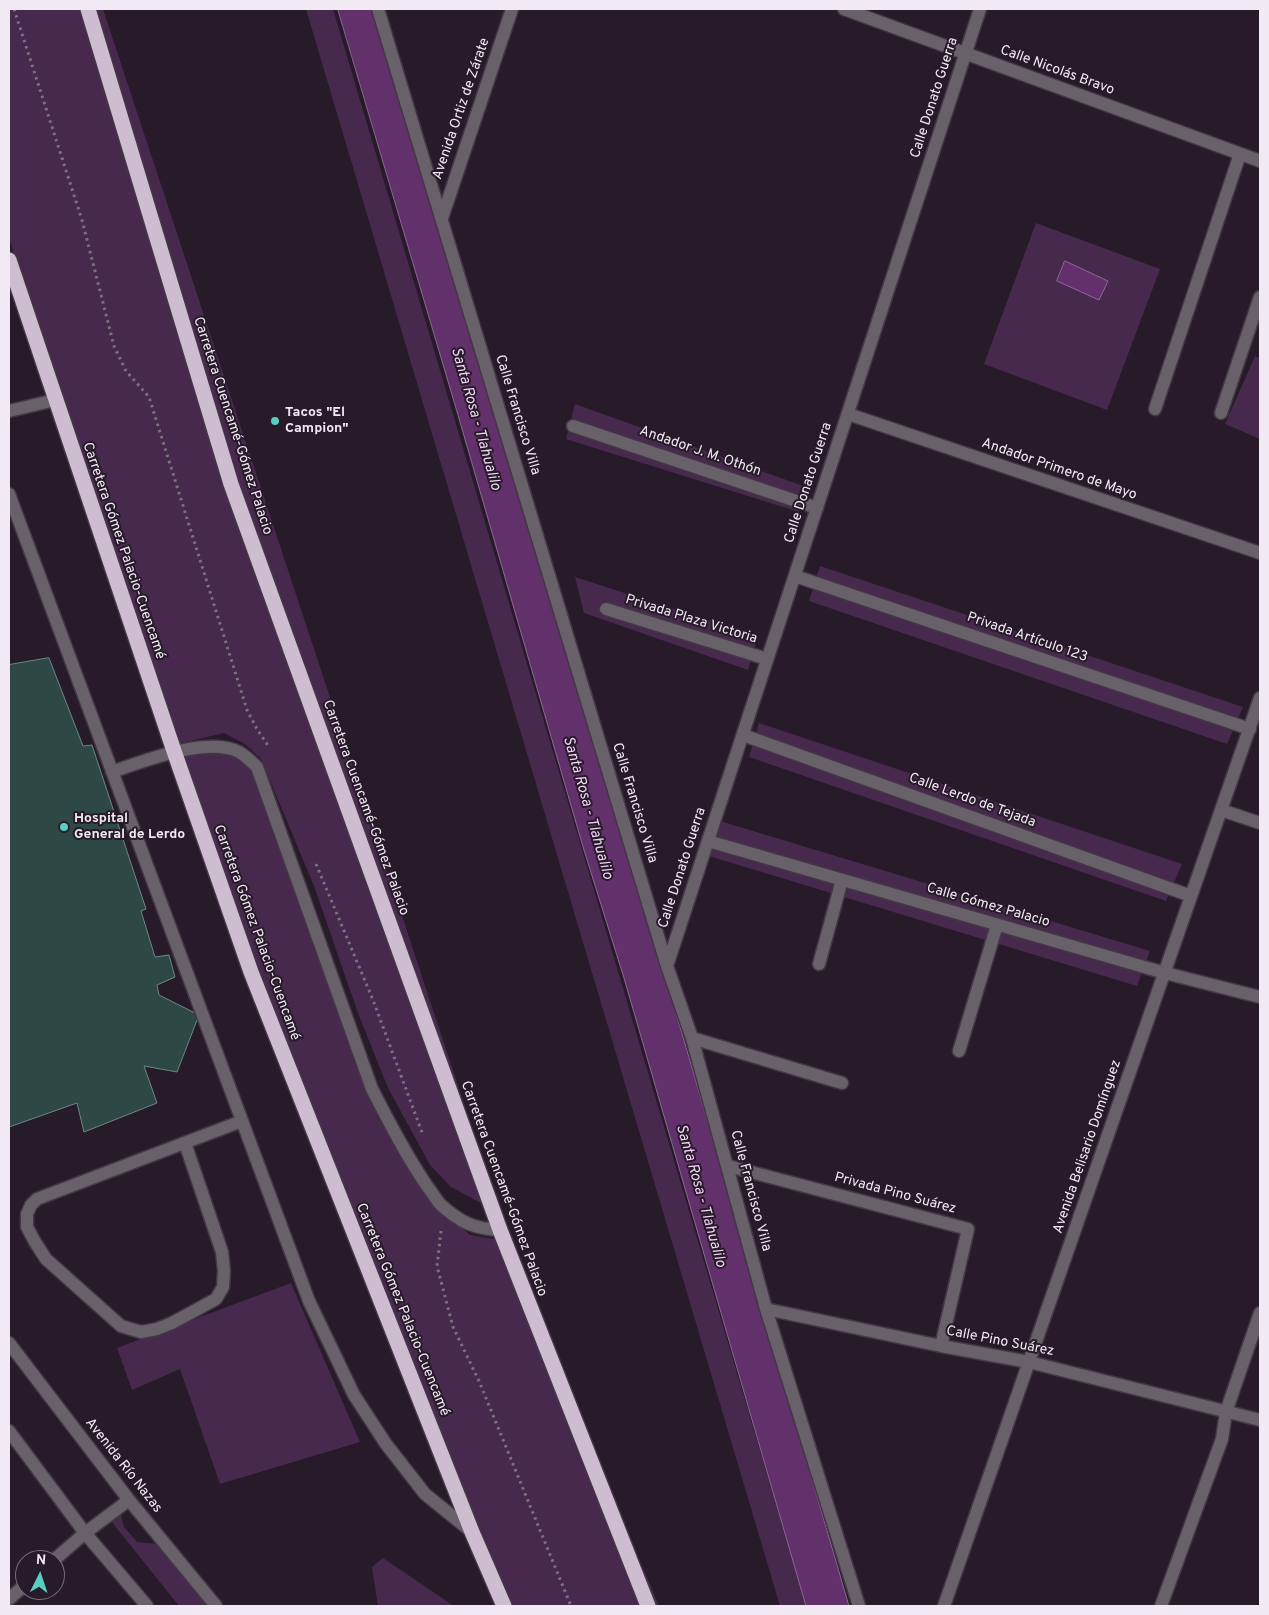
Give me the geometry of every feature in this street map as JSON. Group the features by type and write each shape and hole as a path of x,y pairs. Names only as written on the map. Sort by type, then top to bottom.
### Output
{"highway":[{"name":"Carretera Cuencamé-Gómez Palacio","path":"88,9 231,484 500,1230 648,1606"},
{"name":"Carretera Gómez Palacio-Cuencamé","path":"9,260 174,751 251,972 472,1532 504,1606"}],"street":[{"name":"Calle Francisco Villa","path":"378,9 667,966 692,1038 766,1309 859,1606"},
{"name":"Avenida Ortiz de Zárate","path":"442,218 512,9"},
{"name":"Calle Nicolás Bravo","path":"844,9 1260,161"},
{"name":"Calle Donato Guerra","path":"667,966 980,9"},
{"path":"1155,409 1240,154"},
{"path":"1221,413 1260,297"},
{"path":"9,411 55,400"},
{"name":"Andador Primero de Mayo","path":"848,414 1260,553"},
{"name":"Andador J. M. Othón","path":"573,426 817,508"},
{"path":"9,494 309,1301 354,1395 386,1444 425,1494 472,1532"},
{"name":"Privada Artículo 123","path":"795,576 1250,729"},
{"name":"Privada Plaza Victoria","path":"606,609 767,659"},
{"name":"Avenida Belisario Domínguez","path":"944,1606 1260,698"},
{"name":"Calle Lerdo de Tejada","path":"743,735 1191,896"},
{"path":"112,772 174,751 205,747 238,751 249,758 257,767 372,1088 405,1151 440,1204 453,1215 482,1229 500,1230"},
{"path":"1221,810 1260,823"},
{"name":"Calle Gómez Palacio","path":"708,841 1165,973 1260,997"},
{"path":"819,964 842,880"},
{"path":"959,1051 997,924"},
{"path":"692,1038 842,1083"},
{"path":"185,1143 222,1252 223,1287 216,1299 172,1323 157,1329 141,1332 121,1326 46,1259 28,1227 27,1214 31,1205 37,1200 242,1121"},
{"name":"Privada Pino Suárez","path":"728,1166 968,1229 941,1346"},
{"name":"Calle Pino Suárez","path":"766,1309 941,1346 1029,1362 1260,1420"},
{"path":"1161,1606 1222,1438 1226,1412 1260,1313"},
{"name":"Avenida Río Nazas","path":"9,1343 129,1500 216,1606"},
{"path":"9,1431 85,1533 147,1606"},
{"path":"65,1550 129,1500"}],"path":[{"path":"14,9 82,220 114,346 126,371 150,397 247,710 270,750"},
{"path":"313,856 373,1000 423,1136"},
{"path":"443,1206 437,1266 453,1327 479,1381 571,1606"}],"shaded area":[{"path":"9,9 103,9 500,1213 451,1187 430,1165 388,1088 358,1013 314,886 261,759 245,744 224,733 177,744 60,397 9,238"},
{"path":"306,9 333,9 806,1606 780,1606"},
{"path":"1036,223 1160,269 1107,410 984,364"},
{"path":"1255,356 1260,358 1260,439 1225,424"},
{"path":"575,404 806,487 799,512 566,439"},
{"path":"820,566 1243,707 1227,744 809,601"},
{"path":"575,577 758,636 748,670 584,613"},
{"path":"759,723 1182,864 1166,901 749,757"},
{"path":"183,751 226,754 239,759 252,772 379,1119 432,1202 470,1235 512,1242 537,1320 659,1606 508,1606 234,909"},
{"path":"720,821 1150,951 1137,986 709,856"},
{"path":"291,1283 360,1442 220,1484 180,1369 132,1390 117,1348"},
{"path":"121,1515 124,1527 137,1542 157,1544 195,1586 208,1606 179,1606 111,1521"},
{"path":"383,1558 453,1606 378,1606 372,1567"}],"water":[{"name":"Santa Rosa - Tlahualilo","path":"338,9 376,9 631,870 660,958 849,1606 806,1606 624,978 583,847"},
{"path":"1065,261 1108,281 1099,300 1057,281"}],"building":[{"name":"Hospital General de Lerdo","path":"49,658 83,746 92,745 146,909 141,911 155,957 169,955 175,977 157,985 159,995 199,1015 177,1072 144,1066 157,1103 84,1132 77,1103 9,1127 9,665"}],"place":[{"name":"Tacos \"El Campion\"","path":"275,421"},
{"name":"Hospital General de Lerdo","path":"64,827"}]}
